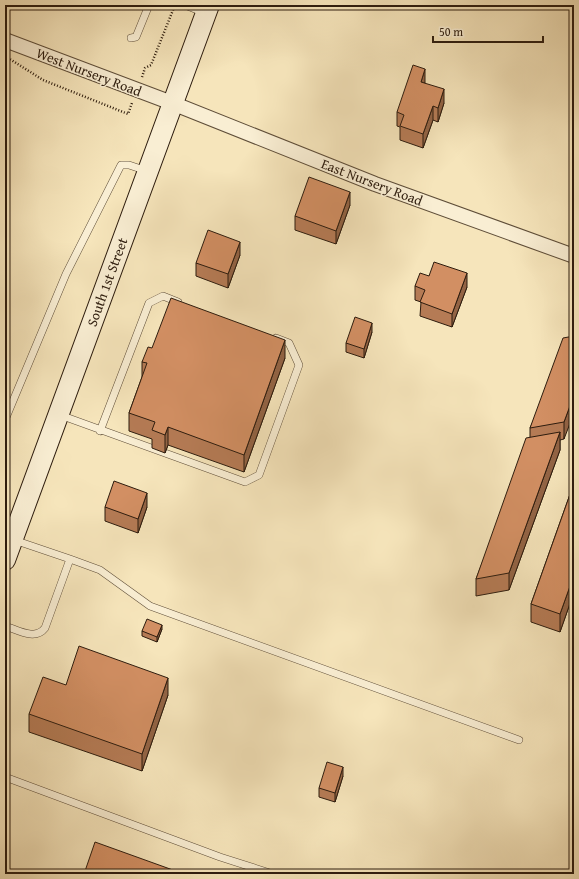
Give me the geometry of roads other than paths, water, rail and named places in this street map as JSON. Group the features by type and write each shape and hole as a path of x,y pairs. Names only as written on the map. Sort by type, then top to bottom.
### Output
{"main road":[{"name":"South 1st Street","path":"5,560 13,534 208,9"}],"street":[{"name":"West Nursery Road","path":"5,40 172,103"},
{"name":"East Nursery Road","path":"172,103 375,184 574,256"}],"lane":[{"path":"131,38 136,37 149,5"},
{"path":"185,5 208,9"},
{"path":"5,420 66,274 121,165 129,165 147,171"},
{"path":"100,431 148,303 163,296 185,304"},
{"path":"58,414 100,431 245,482 259,475 299,365 289,342 267,334"},
{"path":"13,534 70,559 100,570 150,606 519,740"},
{"path":"5,626 27,634 35,635 41,633 45,628 70,559"},
{"path":"5,777 220,857 273,874"}]}
